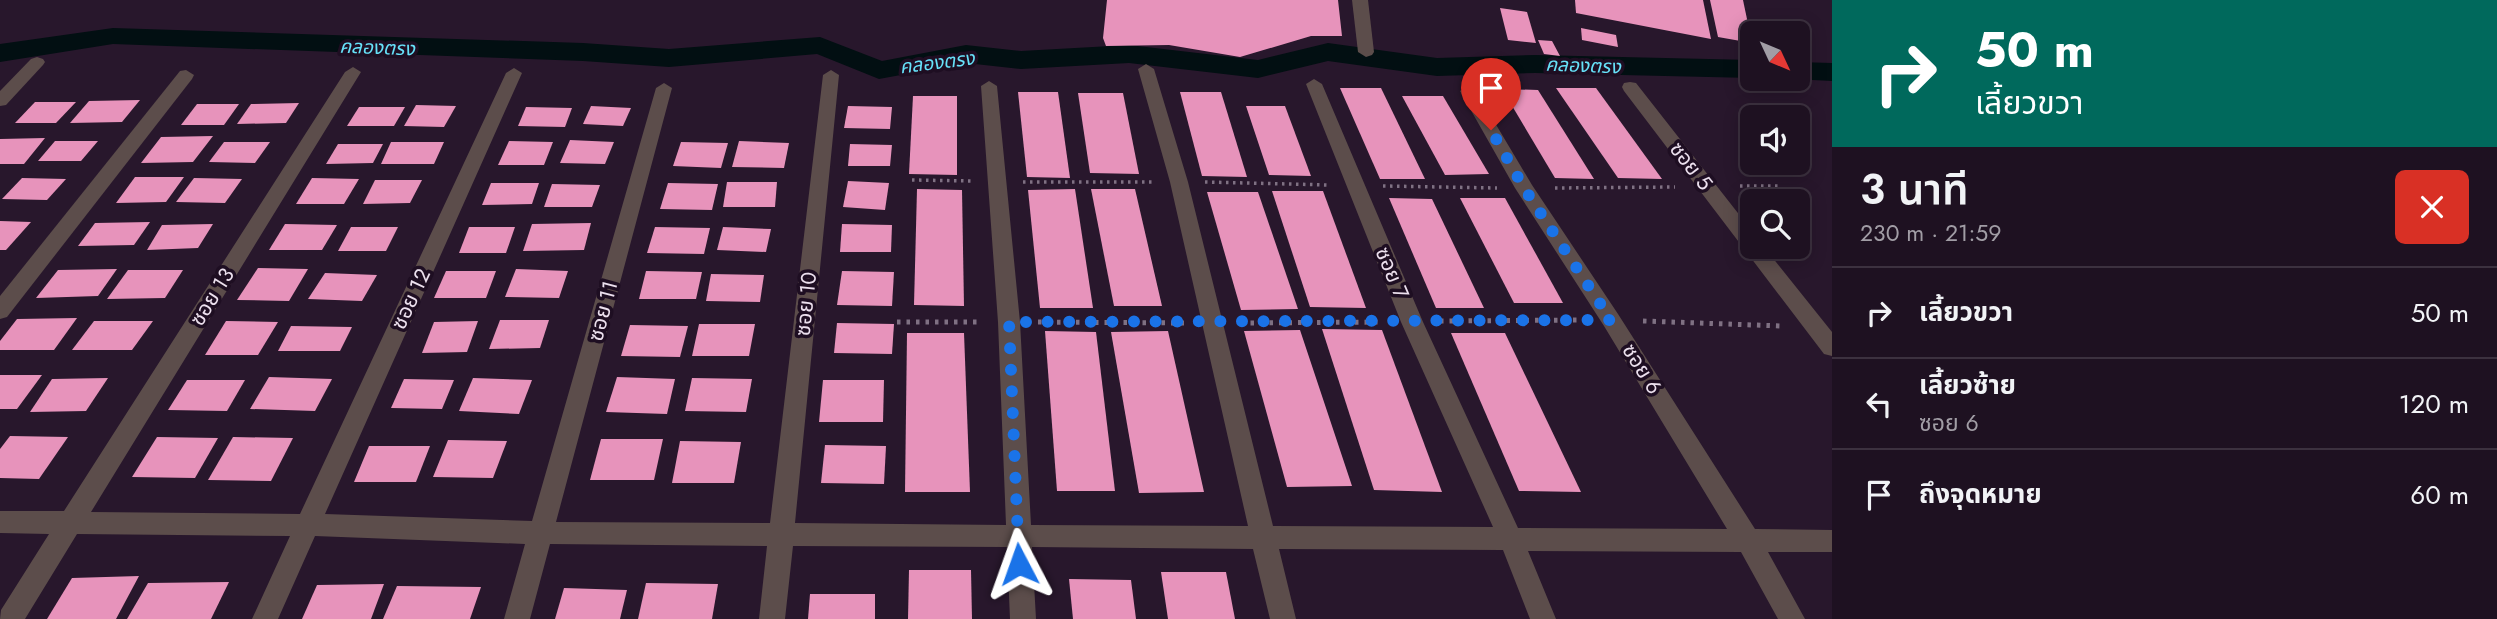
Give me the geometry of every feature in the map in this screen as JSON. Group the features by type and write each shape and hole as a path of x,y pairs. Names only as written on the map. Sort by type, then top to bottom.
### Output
{"street":[{"path":"1360,0 1366,52"},
{"path":"0,101 37,62"},
{"path":"1146,69 1179,181 1210,323 1283,619"},
{"name":"ซอย 13","path":"10,619 353,72"},
{"name":"ซอย 12","path":"265,619 514,73"},
{"path":"0,311 186,75"},
{"name":"ซอย 10","path":"772,619 831,75"},
{"name":"ซอย 7","path":"1314,84 1412,321 1510,537 1543,619"},
{"path":"989,86 1009,322 1017,537 1023,619"},
{"name":"ซอย 5","path":"1630,87 1740,230"},
{"name":"ซอย 11","path":"517,619 664,88"},
{"name":"ซอย 6","path":"1468,91 1524,188 1611,320 1748,541 1792,619"},
{"name":"ซอย 5","path":"1762,259 1832,348"},
{"path":"0,522 307,525 541,533 1832,541"}],"path":[{"path":"897,322 1611,320 1815,327"}],"building":[{"path":"1107,0 1338,0 1342,36 1311,36 1240,57 1169,45 1106,46 1103,38"},
{"path":"1575,0 1703,0 1711,39 1576,13"},
{"path":"1710,0 1743,0 1747,21 1740,21 1740,41 1718,37"},
{"path":"1500,8 1527,12 1536,43 1508,40"},
{"path":"1581,28 1616,35 1618,47 1582,40"},
{"path":"1538,40 1552,41 1560,56 1544,54"},
{"path":"1340,88 1381,88 1425,179 1380,179"},
{"path":"1556,88 1596,88 1662,179 1618,178"},
{"path":"1502,89 1538,90 1594,179 1555,178"},
{"path":"1018,92 1058,92 1070,178 1027,177"},
{"path":"1180,92 1221,92 1247,177 1202,176"},
{"path":"1078,93 1123,93 1139,174 1090,173"},
{"path":"913,96 957,96 957,175 909,174"},
{"path":"1402,96 1443,96 1489,174 1445,175"},
{"path":"140,100 122,122 70,123 89,101"},
{"path":"35,102 76,102 56,123 15,123"},
{"path":"299,103 286,123 237,124 251,104"},
{"path":"197,104 239,104 224,125 181,125"},
{"path":"416,105 456,106 444,127 404,126"},
{"path":"591,106 631,108 623,126 583,124"},
{"path":"848,106 892,107 890,129 844,128"},
{"path":"1246,106 1285,106 1311,176 1269,175"},
{"path":"359,107 405,107 394,126 347,126"},
{"path":"526,107 572,108 565,127 518,126"},
{"path":"213,136 193,162 141,163 161,137"},
{"path":"45,138 24,164 0,164 0,139"},
{"path":"570,140 614,142 605,164 560,163"},
{"path":"55,141 98,141 81,161 38,161"},
{"path":"509,141 553,142 544,165 498,165"},
{"path":"739,141 789,143 784,168 732,167"},
{"path":"224,142 270,142 255,163 209,162"},
{"path":"391,142 444,142 434,164 381,164"},
{"path":"681,142 728,143 721,168 673,166"},
{"path":"338,144 383,144 373,163 326,164"},
{"path":"850,144 892,145 890,166 848,166"},
{"path":"135,177 184,177 166,202 116,203"},
{"path":"22,178 66,179 47,200 2,199"},
{"path":"194,178 242,179 225,203 176,202"},
{"path":"312,178 359,179 344,204 296,204"},
{"path":"375,180 422,180 410,203 363,204"},
{"path":"848,181 889,183 885,210 843,207"},
{"path":"727,182 777,182 775,207 723,207"},
{"path":"491,183 539,183 532,204 482,205"},
{"path":"668,183 718,184 712,210 660,209"},
{"path":"552,184 600,185 592,207 544,207"},
{"path":"917,189 962,190 964,306 914,305"},
{"path":"1075,189 1093,308 1040,308 1028,190"},
{"path":"1091,189 1135,189 1162,306 1114,306"},
{"path":"1272,191 1323,191 1366,308 1310,307"},
{"path":"1207,192 1258,192 1298,309 1241,310"},
{"path":"1389,198 1432,199 1484,308 1436,308"},
{"path":"1460,198 1505,198 1563,303 1514,303"},
{"path":"0,221 31,222 6,250 0,250"},
{"path":"150,222 134,245 78,246 95,223"},
{"path":"591,223 584,250 523,251 532,224"},
{"path":"213,224 198,248 147,250 162,225"},
{"path":"285,224 337,225 322,250 269,250"},
{"path":"842,224 892,225 891,252 840,252"},
{"path":"351,227 398,227 386,251 338,251"},
{"path":"469,227 515,227 506,253 459,253"},
{"path":"655,227 710,228 704,254 647,253"},
{"path":"723,227 771,229 766,252 717,250"},
{"path":"258,268 308,269 289,301 237,300"},
{"path":"117,269 98,296 36,298 58,270"},
{"path":"516,269 568,271 559,298 505,297"},
{"path":"128,270 183,270 165,298 107,299"},
{"path":"446,271 496,271 486,298 434,298"},
{"path":"646,271 702,272 696,299 639,299"},
{"path":"842,271 894,272 892,306 837,305"},
{"path":"325,273 377,275 362,301 308,299"},
{"path":"711,274 764,275 760,302 706,301"},
{"path":"77,318 54,350 0,350 0,341 17,319"},
{"path":"500,320 549,320 540,348 489,349"},
{"path":"94,321 153,321 132,350 72,350"},
{"path":"226,321 278,322 258,355 205,355"},
{"path":"478,321 467,352 422,353 434,322"},
{"path":"837,323 894,324 892,354 834,353"},
{"path":"699,324 755,324 749,356 692,356"},
{"path":"630,325 688,326 680,357 621,356"},
{"path":"291,326 352,327 340,351 278,351"},
{"path":"1322,329 1382,330 1442,492 1374,490"},
{"path":"1300,330 1352,486 1287,487 1244,331"},
{"path":"1045,331 1096,332 1115,491 1057,491"},
{"path":"1168,331 1204,492 1139,493 1111,332"},
{"path":"907,333 964,333 970,492 905,492"},
{"path":"1451,333 1505,333 1581,492 1519,491"},
{"path":"0,375 42,375 17,409 0,409"},
{"path":"269,377 332,379 315,411 250,409"},
{"path":"617,377 675,379 667,414 606,412"},
{"path":"108,378 86,411 30,412 52,379"},
{"path":"473,378 532,380 519,414 459,411"},
{"path":"692,378 752,379 746,412 685,411"},
{"path":"404,379 454,380 442,409 391,408"},
{"path":"187,380 245,380 227,411 168,410"},
{"path":"823,380 884,380 883,422 819,422"},
{"path":"10,436 68,437 39,479 0,478 0,449"},
{"path":"157,437 218,438 195,478 132,477"},
{"path":"233,437 293,438 271,481 208,480"},
{"path":"601,439 663,439 654,480 590,480"},
{"path":"448,440 507,441 493,478 433,477"},
{"path":"680,441 741,442 734,483 672,483"},
{"path":"825,445 886,446 884,484 821,483"},
{"path":"369,446 430,446 416,482 354,482"},
{"path":"909,570 971,570 972,619 908,619"},
{"path":"1161,572 1226,572 1235,619 1168,619"},
{"path":"139,576 116,619 47,619 72,578"},
{"path":"1069,579 1131,580 1136,619 1073,619"},
{"path":"229,582 211,619 127,619 148,583"},
{"path":"646,583 718,584 712,619 638,619"},
{"path":"384,584 371,619 302,619 317,585"},
{"path":"397,586 481,587 470,619 383,619"},
{"path":"564,588 627,590 620,619 555,619"},
{"path":"810,594 875,594 875,619 808,619"}],"waterway":[{"name":"คลองตรง","path":"0,53 113,36 583,52 669,58 820,45 879,70 966,54 1021,60 1129,54 1258,69 1328,52 1437,67 1535,64 1740,69"},
{"name":"คลองตรง","path":"1810,71 1832,72"}],"route":[{"path":"1019,564 1009,322 1611,320 1524,188 1491,130"}]}
